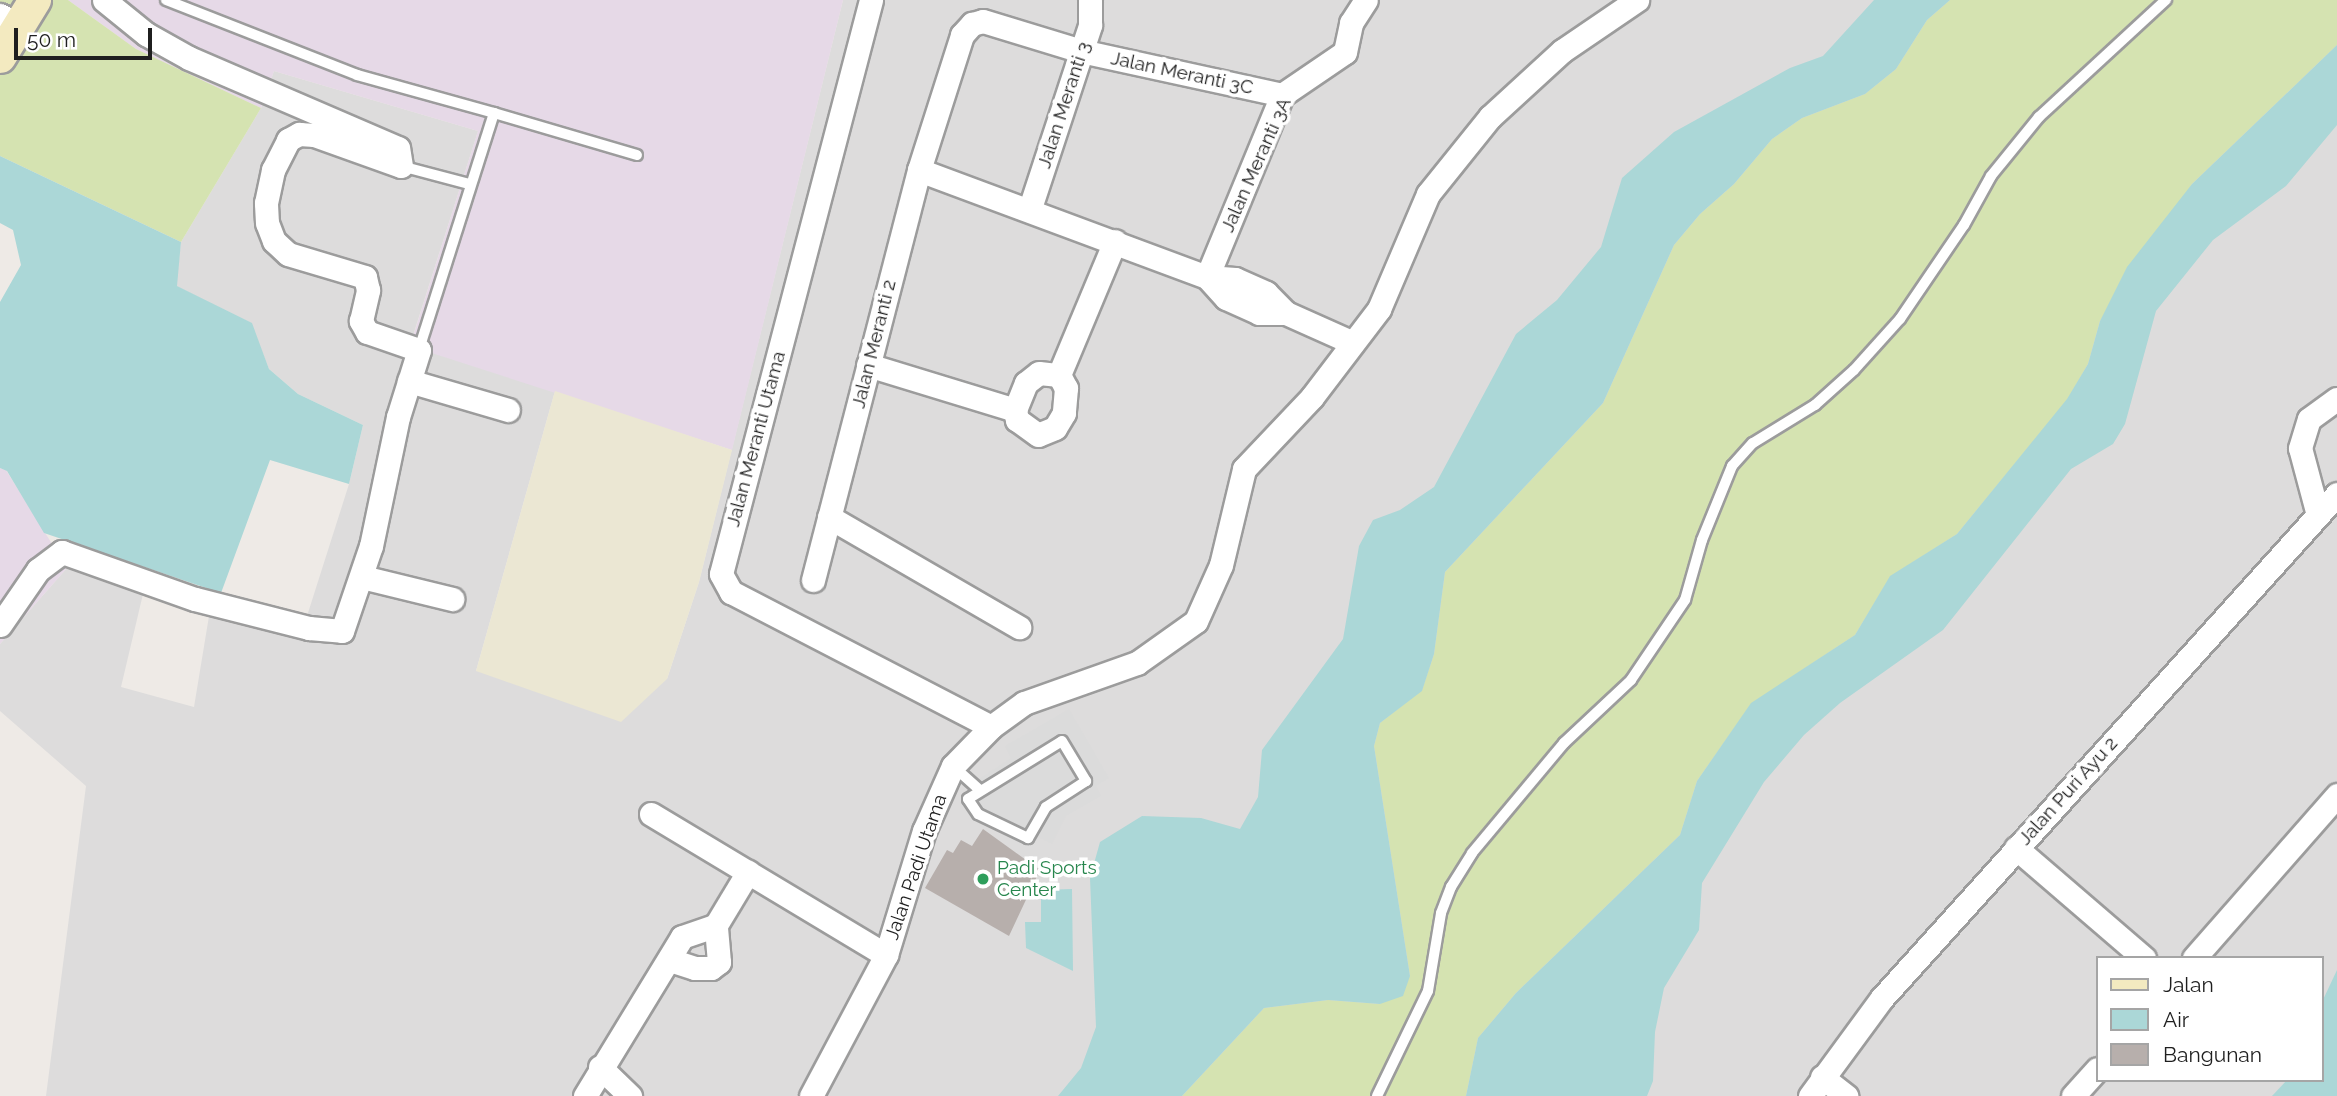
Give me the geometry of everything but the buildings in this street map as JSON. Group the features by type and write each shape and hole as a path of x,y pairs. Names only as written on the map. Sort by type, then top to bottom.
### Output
{"main road":[{"path":"1,53 18,13"}],"street":[{"path":"0,625 38,570 62,552 195,598 335,633 346,626 362,577 409,381 419,350 367,332 361,321 368,290 365,277 288,254 274,242 267,223 266,203 273,170 288,140 299,134 314,135 401,166 402,153 394,144 189,58 146,34 104,0"},
{"name":"Jalan Meranti Utama","path":"871,0 721,574 731,592 991,727"},
{"name":"Jalan Meranti 3","path":"1030,208 1090,25 1090,0"},
{"name":"Jalan Meranti 3A","path":"1207,277 1282,95 1345,52 1351,23 1366,0"},
{"name":"Jalan Padi Utama","path":"811,1096 886,955 924,831 953,766 991,727 1053,690 1137,663 1196,621 1221,565 1244,469 1312,397 1379,309 1428,194 1490,117 1562,51 1637,0"},
{"name":"Jalan Meranti 3C","path":"919,170 962,35 972,24 983,21 1081,51 1282,95"},
{"path":"919,170 1030,208 1207,277 1246,284 1266,293 1286,313 1353,344"},
{"name":"Jalan Meranti 2","path":"813,580 919,170"},
{"path":"1059,375 1115,241"},
{"path":"868,365 1015,410 1026,430 1038,435 1055,428 1064,413 1066,388 1059,375"},
{"path":"1015,410 1026,383 1039,373 1059,375"},
{"path":"409,381 508,410"},
{"path":"2318,515 2304,477 2300,448 2309,419 2337,399"},
{"name":"Jalan Puri Ayu 2","path":"1816,1087 1882,998 2337,494"},
{"path":"829,517 1019,627"},
{"path":"362,577 452,599"},
{"path":"2196,956 2337,795"},
{"path":"651,814 886,955"},
{"path":"2016,848 2142,956"},
{"path":"670,960 695,968 711,968 719,962 716,925 748,872"},
{"path":"586,1096 600,1067 670,960 682,937 716,925"},
{"path":"600,1067 630,1096"},
{"path":"2073,1096 2096,1070"},
{"path":"1816,1087 1846,1096"}],"lane":[{"path":"166,0 357,75 637,155"},
{"path":"1377,1096 1428,991 1441,913 1451,887 1472,853 1564,743 1631,680 1685,600 1702,540 1732,466 1753,443 1815,405 1863,359 1900,319 1964,225 1990,176 2039,117 2166,0"},
{"path":"419,350 469,184 494,113"},
{"path":"401,166 469,184"},
{"path":"1062,741 1086,781 1046,807 1028,838 978,814 968,799 980,790 1062,741"},
{"path":"953,766 980,790"}],"shaded area":[{"path":"68,0 843,0 732,450 410,346 478,131 274,71 261,108 136,49"},
{"path":"843,0 2337,0 2337,1096 46,1096 86,786 0,711 0,644 67,568 143,594 121,687 194,707 209,616 301,635 349,484 363,425 298,394 269,369 251,323 176,286 181,242 261,108 274,71 478,131 410,345 555,391 476,671 667,679 699,582"},
{"path":"555,391 732,450 699,582 667,679 621,722 476,671"},
{"path":"0,468 6,470 67,568 0,644"},
{"path":"1069,709 1109,778 1096,786 1101,796 1066,816 1052,844 985,810 968,786 1011,758 1005,746"}],"green space":[{"path":"0,0 68,0 136,49 261,108 181,242 0,156"},
{"path":"1950,0 2337,0 2337,45 2192,184 2100,321 2088,364 2067,400 1957,534 1890,577 1855,635 1751,704 1697,781 1680,835 1516,993 1478,1038 1466,1096 1182,1096 1264,1008 1328,1000 1380,1004 1410,976 1374,746 1380,723 1422,690 1434,654 1445,572 1603,403 1674,245 1700,214 1734,184 1772,139 1802,118 1865,94 1896,69 1927,20"}],"water":[{"path":"1874,0 1950,0 1927,20 1896,69 1865,94 1802,118 1772,139 1734,184 1700,214 1674,245 1603,403 1445,572 1434,654 1422,691 1380,723 1374,746 1410,976 1403,996 1380,1004 1328,1000 1264,1008 1182,1096 1058,1096 1081,1068 1096,1027 1090,878 1100,842 1142,816 1201,818 1240,829 1258,797 1262,750 1343,639 1359,546 1373,520 1400,510 1434,487 1516,334 1557,300 1601,247 1622,178 1674,132 1790,68 1823,56"},
{"path":"2337,45 2337,125 2286,186 2213,240 2156,311 2125,424 2113,444 2071,469 1943,630 1840,703 1804,735 1764,782 1702,883 1699,930 1664,988 1655,1032 1653,1081 1647,1096 1466,1096 1478,1038 1516,993 1680,835 1697,781 1751,703 1855,635 1890,576 1957,534 2067,399 2088,364 2100,321 2127,267 2192,184"},
{"path":"0,156 181,242 177,286 252,323 269,369 298,394 363,425 349,484 270,460 221,593 44,533 7,471 0,468 0,302 21,265 13,230 0,223"},
{"path":"1072,889 1073,971 1026,948 1025,922 1041,922 1041,890"},
{"path":"2337,970 2337,1096 2272,1096 2285,1082 2323,1082 2323,1000"}],"place":[{"name":"Padi Sports Center","path":"983,879"}]}
